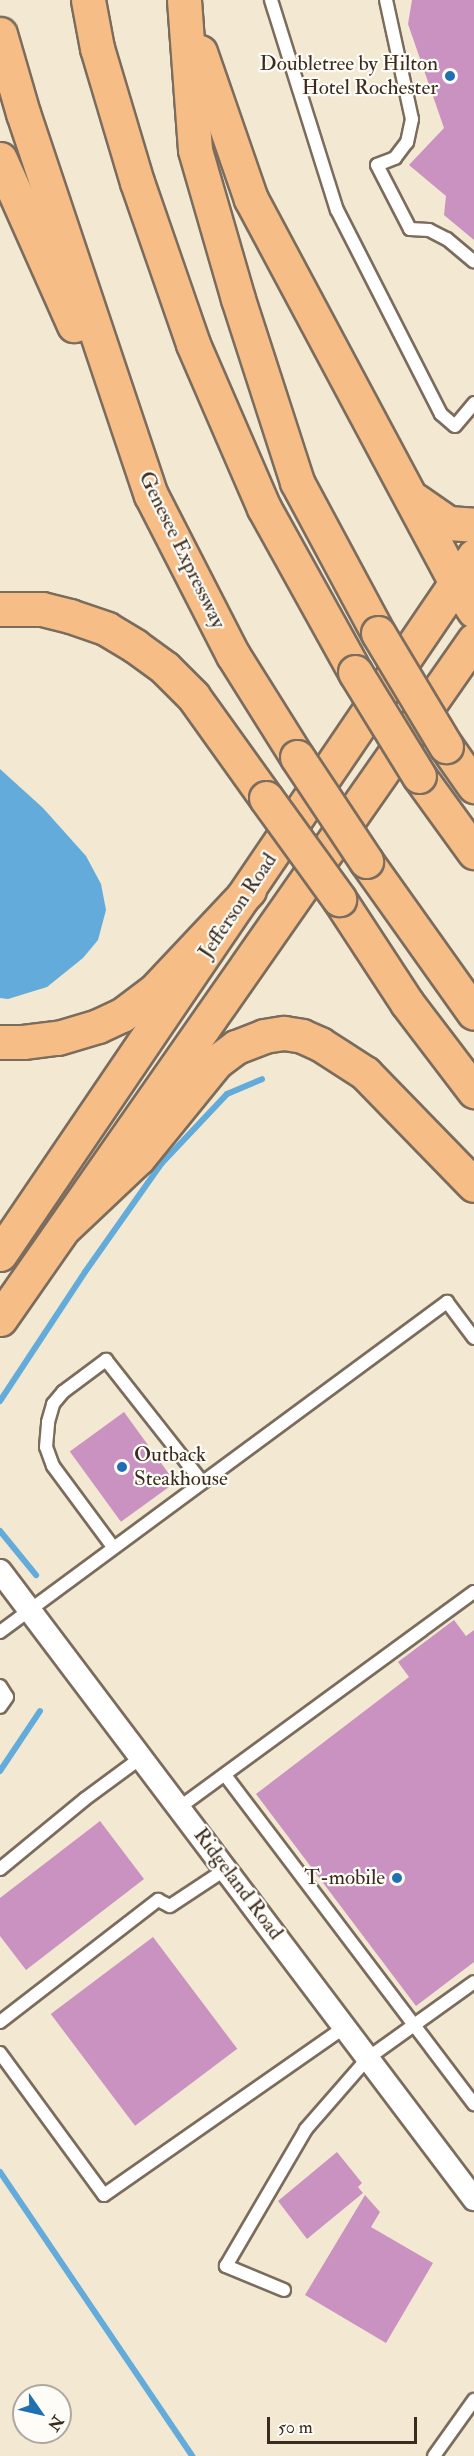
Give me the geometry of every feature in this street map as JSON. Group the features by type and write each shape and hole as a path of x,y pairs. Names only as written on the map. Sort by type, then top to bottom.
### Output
{"main road":[{"path":"88,0 97,48 137,182 193,344 264,508 355,672 419,776 474,852"},
{"path":"185,5 251,199 456,583 474,611"},
{"path":"185,5 195,150 238,299 297,482 378,633 446,746 474,786"},
{"name":"Genesee Expressway","path":"0,34 23,113 151,495 233,655 366,861 474,1013"},
{"path":"0,159 151,495"},
{"path":"410,495 448,523 474,525"},
{"name":"Jefferson Road","path":"0,1254 249,891 474,556"},
{"path":"0,609 42,609 107,629 165,668 193,696 339,899 407,1003 474,1090"},
{"name":"Jefferson Road","path":"0,1319 474,640"},
{"path":"0,1042 58,1038 98,1026 122,1015 153,992 249,891"},
{"path":"66,1226 138,1158 216,1062 236,1047 264,1036 284,1033 302,1036 320,1044 365,1073 474,1185"}],"street":[{"name":"Ridgeland Road","path":"0,1571 31,1608 474,2199"}],"lane":[{"path":"272,0 337,210 441,414 455,426 474,403"},
{"path":"386,0 412,119 407,142 395,158 377,165 410,229 429,230 447,239 474,261"},
{"path":"0,1632 447,1302 474,1338"},
{"path":"113,1547 53,1466 46,1447 48,1422 53,1404 63,1392 106,1360 202,1482"},
{"path":"180,1807 474,1592"},
{"path":"0,1686 7,1697 0,1707"},
{"path":"0,1869 85,1799 142,1757"},
{"path":"225,1774 474,2104"},
{"path":"0,2022 158,1900 170,1906 226,1869"},
{"path":"284,2290 226,2266 306,2129 368,2058 474,1982"},
{"path":"0,2053 104,2195 345,2027"},
{"path":"434,2456 474,2400"}],"water":[{"path":"0,769 43,808 86,856 101,884 106,910 98,940 83,958 47,987 8,999 0,998"}],"building":[{"name":"Doubletree by Hilton Hotel Rochester","path":"412,0 474,0 474,240 444,215 446,196 409,165 444,128 408,24"},
{"name":"Outback Steakhouse","path":"124,1412 175,1482 121,1522 70,1451"},
{"name":"T-mobile","path":"454,1620 466,1636 474,1630 474,1962 416,2006 256,1794 409,1677 398,1662"},
{"path":"100,1821 144,1879 26,1970 0,1936 0,1898"},
{"path":"153,1937 237,2049 135,2126 51,2014"},
{"path":"337,2152 362,2183 358,2187 363,2193 307,2239 278,2201"},
{"path":"365,2195 380,2212 371,2227 433,2263 386,2343 305,2295"}],"waterway":[{"path":"0,1401 85,1272 162,1163 227,1094 262,1079"},
{"path":"0,1531 36,1575"},
{"path":"0,1771 40,1711"},
{"path":"0,2172 192,2456"}],"place":[{"name":"Doubletree by Hilton Hotel Rochester","path":"450,76"},
{"name":"Outback Steakhouse","path":"122,1467"},
{"name":"T-mobile","path":"397,1878"}]}
